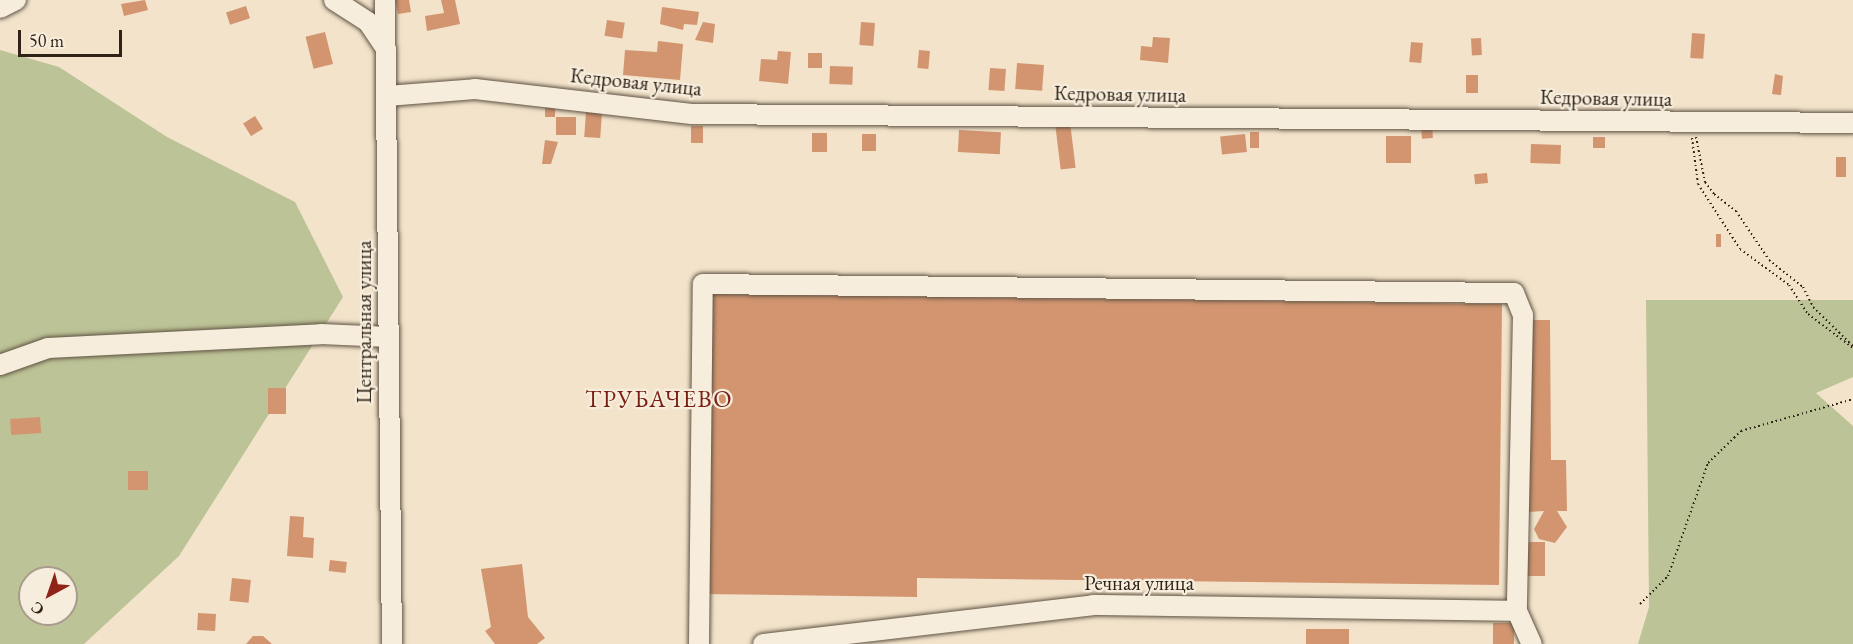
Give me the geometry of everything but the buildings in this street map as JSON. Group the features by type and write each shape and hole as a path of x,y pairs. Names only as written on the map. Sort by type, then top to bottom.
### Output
{"street":[{"path":"0,8 16,0"},
{"path":"334,0 368,22 386,49"},
{"name":"Центральная улица","path":"385,0 393,644"},
{"name":"Кедровая улица","path":"387,96 475,89 692,114 1853,123"},
{"path":"699,644 703,284 1514,293 1522,315 1517,611 1532,644"},
{"path":"1,362 48,348 321,334 389,337"},
{"name":"Речная улица","path":"763,644 1093,604 1517,611"}],"path":[{"path":"1688,123 1705,182 1737,211 1769,260 1803,287 1813,307 1853,347"},
{"path":"1688,123 1698,184 1727,232 1753,262 1789,285 1808,314 1853,347"},
{"path":"1640,604 1668,576 1708,462 1741,431 1853,399"}],"green space":[{"path":"0,50 59,67 167,137 295,202 343,297 179,556 84,644 0,644"},
{"path":"1646,300 1853,300 1853,377 1816,393 1853,426 1853,644 1638,644 1649,607"}],"district":[{"name":"ТРУБАЧЕВО","path":"659,399"}]}
